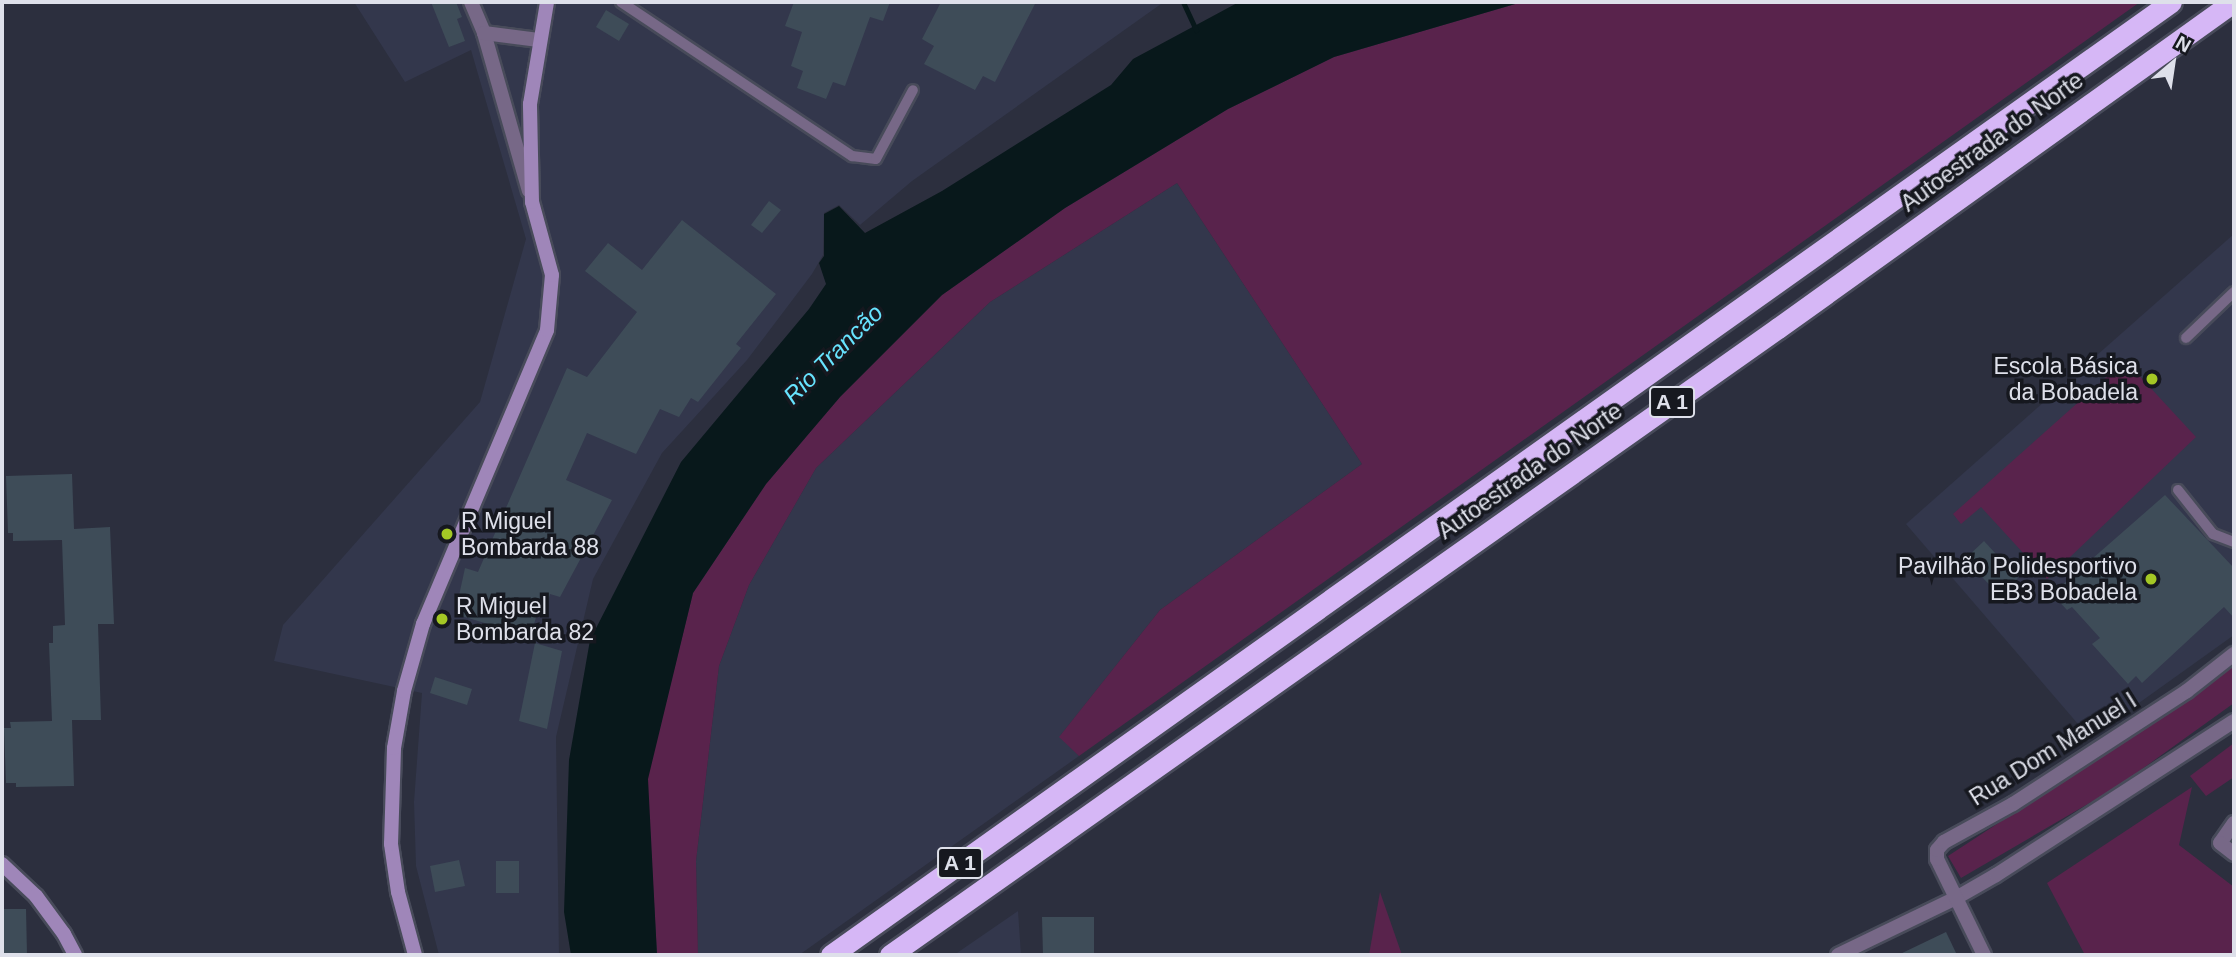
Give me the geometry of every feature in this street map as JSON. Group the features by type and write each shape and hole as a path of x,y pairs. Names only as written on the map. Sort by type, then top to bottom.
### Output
{"highway":[{"name":"Autoestrada do Norte","path":"831,955 2171,2"},
{"name":"Autoestrada do Norte","path":"890,955 1778,328 2233,2"}],"main road":[{"path":"415,955 398,892 391,844 390,790 394,748 404,691 423,624 547,330 552,275 532,202 530,104 547,2"},
{"path":"2,864 36,896 64,934 75,955"}],"street":[{"path":"471,2 484,33 532,202"},
{"path":"484,33 540,40"},
{"name":"Rua Dom Manuel I","path":"1984,955 1937,859 1937,850 1944,842 2024,797 2187,691 2234,654"},
{"path":"1838,955 1956,898 2076,826 2234,721"},
{"path":"2234,823 2220,843 2234,853"}],"lane":[{"path":"621,2 852,156 876,159 913,90"},
{"path":"2186,338 2234,292"},
{"path":"2178,490 2213,534 2234,542"}],"shaded area":[{"path":"354,2 1161,4 912,181 860,225 839,205 824,213 823,255 812,274 747,360 662,453 593,579 556,737 559,955 439,955 416,866 414,802 422,693 274,661 283,625 480,402 526,239 471,50 405,82"},
{"path":"1522,2 2140,2 1079,756 1059,737 1160,610 1362,464 1177,183 990,302 816,468 749,585 719,666 696,861 698,955 657,955 647,779 693,593 766,484 840,397 942,295 1065,208 1228,109 1334,57"},
{"path":"1177,183 1362,464 1160,610 1060,736 1079,756 799,955 698,955 696,861 719,666 749,585 816,468 990,302"},
{"name":"Escola Básica da Bobadela","path":"2234,234 2234,635 2090,738 1906,524"},
{"path":"2119,366 2128,375 2134,370 2196,437 2047,579 1981,507 1961,524 1953,514"},
{"path":"2234,658 2234,703 2117,787 1961,878 1948,856 2154,721"},
{"path":"2234,743 2234,777 2206,796 2190,776"},
{"path":"2192,787 2179,845 2234,887 2234,955 2085,955 2047,883"},
{"path":"1380,892 1402,955 1369,955"},
{"path":"1018,911 1021,955 954,955"}],"water":[{"name":"Rio Trancão","path":"1239,2 1522,2 1334,57 1228,109 1065,208 942,295 840,397 766,484 693,593 648,779 657,955 571,955 564,912 569,760 590,640 681,462 809,309 826,284 819,263 824,256 824,214 839,206 865,233 942,191 1111,85 1133,59"}],"building":[{"path":"431,2 456,2 462,17 457,19 465,41 449,47"},
{"path":"794,2 890,2 883,21 870,17 845,86 833,82 826,99 797,88 803,71 791,66 802,32 785,26"},
{"path":"941,2 1036,2 995,82 983,76 975,90 924,64 934,46 922,39"},
{"path":"606,10 629,24 619,41 596,27"},
{"path":"769,201 781,210 762,233 751,225"},
{"path":"682,220 776,294 736,344 741,348 698,402 691,398 679,417 660,409 636,454 587,433 566,480 612,500 560,597 550,594 545,613 538,611 530,637 455,614 465,568 478,572 567,368 587,377 637,312 585,271 608,243 642,270"},
{"path":"72,474 74,529 110,527 114,624 98,624 101,720 72,720 74,786 16,787 16,783 6,783 4,728 11,728 10,722 52,721 49,643 53,643 53,626 65,625 62,540 13,541 13,533 8,533 6,476"},
{"name":"Pavilhão Polidesportivo EB3 Bobadela","path":"2165,495 2234,568 2234,618 2224,607 2142,683 2136,676 2128,684 2092,644 2100,638 2072,607 2067,610 2052,594"},
{"path":"1984,541 2018,578 2000,596 1965,559"},
{"path":"535,643 562,651 547,729 519,721"},
{"path":"435,677 472,689 467,705 430,693"},
{"path":"459,860 465,886 435,892 430,866"},
{"path":"496,861 519,861 519,893 496,893"},
{"path":"2,909 26,909 27,955 2,955"},
{"path":"1042,917 1094,917 1094,955 1043,955"},
{"path":"1946,932 1957,955 1898,955"}],"waterway":[{"path":"1183,2 1196,30"}],"place":[{"name":"Escola Básica da Bobadela","path":"2152,379"},
{"name":"R Miguel Bombarda 88","path":"447,534"},
{"name":"Pavilhão Polidesportivo EB3 Bobadela","path":"2151,579"},
{"name":"R Miguel Bombarda 82","path":"442,619"}]}
